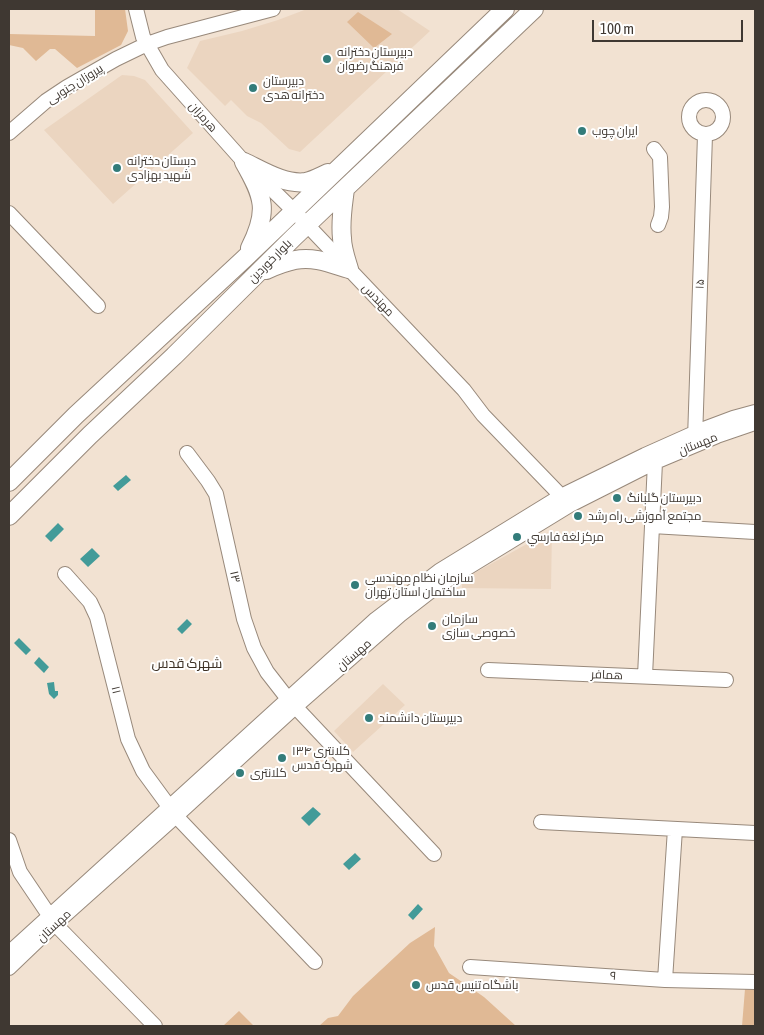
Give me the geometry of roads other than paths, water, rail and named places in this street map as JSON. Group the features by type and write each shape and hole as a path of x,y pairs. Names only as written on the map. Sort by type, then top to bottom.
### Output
{"main road":[{"name":"بلوار خوردین","path":"9,482 76,415 244,259 505,9"},
{"name":"بلوار خوردین","path":"9,516 307,225 534,9"},
{"path":"244,162 282,179 299,182 318,178 340,167"},
{"path":"244,162 257,185 262,203 262,215 256,236 244,259"},
{"path":"345,189 341,224 343,248 349,269"},
{"path":"258,273 297,259 307,258 349,269"}],"street":[{"name":"هرمزان","path":"136,9 143,37 162,70 244,162 293,210"},
{"name":"پیروزان جنوبی","path":"9,133 46,101 67,86 116,58 146,44 176,34 273,9"},
{"name":"۱۵","path":"695,438 705,135"},
{"path":"654,149 660,157 662,206 658,224"},
{"name":"مهندس","path":"293,210 464,390 483,415 570,498"},
{"path":"9,213 98,306"},
{"path":"695,438 733,418 755,412"},
{"name":"مهستان","path":"9,968 52,920 373,630 376,619 439,571 570,498 654,457 695,438 755,423"},
{"name":"۱۳","path":"187,453 216,494 244,619 254,648 267,672 292,703 434,854"},
{"path":"645,676 654,457"},
{"path":"652,526 755,532"},
{"name":"۱۱","path":"65,574 90,602 97,617 128,739 143,772 173,811 315,962"},
{"name":"همافر","path":"488,670 726,680"},
{"path":"541,822 755,833"},
{"path":"665,980 675,829"},
{"path":"9,840 20,872 52,920 154,1026"},
{"path":"9,953 52,920"},
{"name":"۹","path":"470,967 665,980 755,982"}],"water":[{"path":"126,475 131,480 118,491 113,486"},
{"path":"58,523 64,529 51,542 45,536"},
{"path":"92,548 100,556 88,567 80,559"},
{"path":"187,619 192,624 182,634 177,629"},
{"path":"19,638 31,650 26,655 14,643"},
{"path":"39,657 49,667 44,673 34,663"},
{"path":"54,682 55,691 58,691 58,695 54,699 49,694 47,683"},
{"path":"313,807 321,814 309,826 301,818"},
{"path":"355,853 361,859 349,870 343,864"},
{"path":"418,904 423,909 413,920 408,915"}],"place":[{"name":"دبیرستان دخترانه فرهنگ رضوان","path":"327,59"},
{"name":"دبیرستان دخترانه هدی","path":"253,88"},
{"name":"ایران چوب","path":"582,131"},
{"name":"دبستان دخترانه شهید بهزادی","path":"117,168"},
{"name":"دبیرستان گلبانگ","path":"617,498"},
{"name":"مجتمع آموزشی راه رشد","path":"578,516"},
{"name":"مركز لغة فارسي","path":"517,537"},
{"name":"سازمان نظام مهندسی ساختمان استان تهران","path":"355,585"},
{"name":"سازمان خصوصی سازی","path":"432,626"},
{"name":"دبیرستان دانشمند","path":"369,718"},
{"name":"کلانتری ۱۳۴ شهرک قدس","path":"282,758"},
{"name":"کلانتری","path":"240,773"},
{"name":"باشگاه تنیس قدس","path":"416,985"}],"district":[{"name":"شهرک قدس","path":"187,664"}]}
